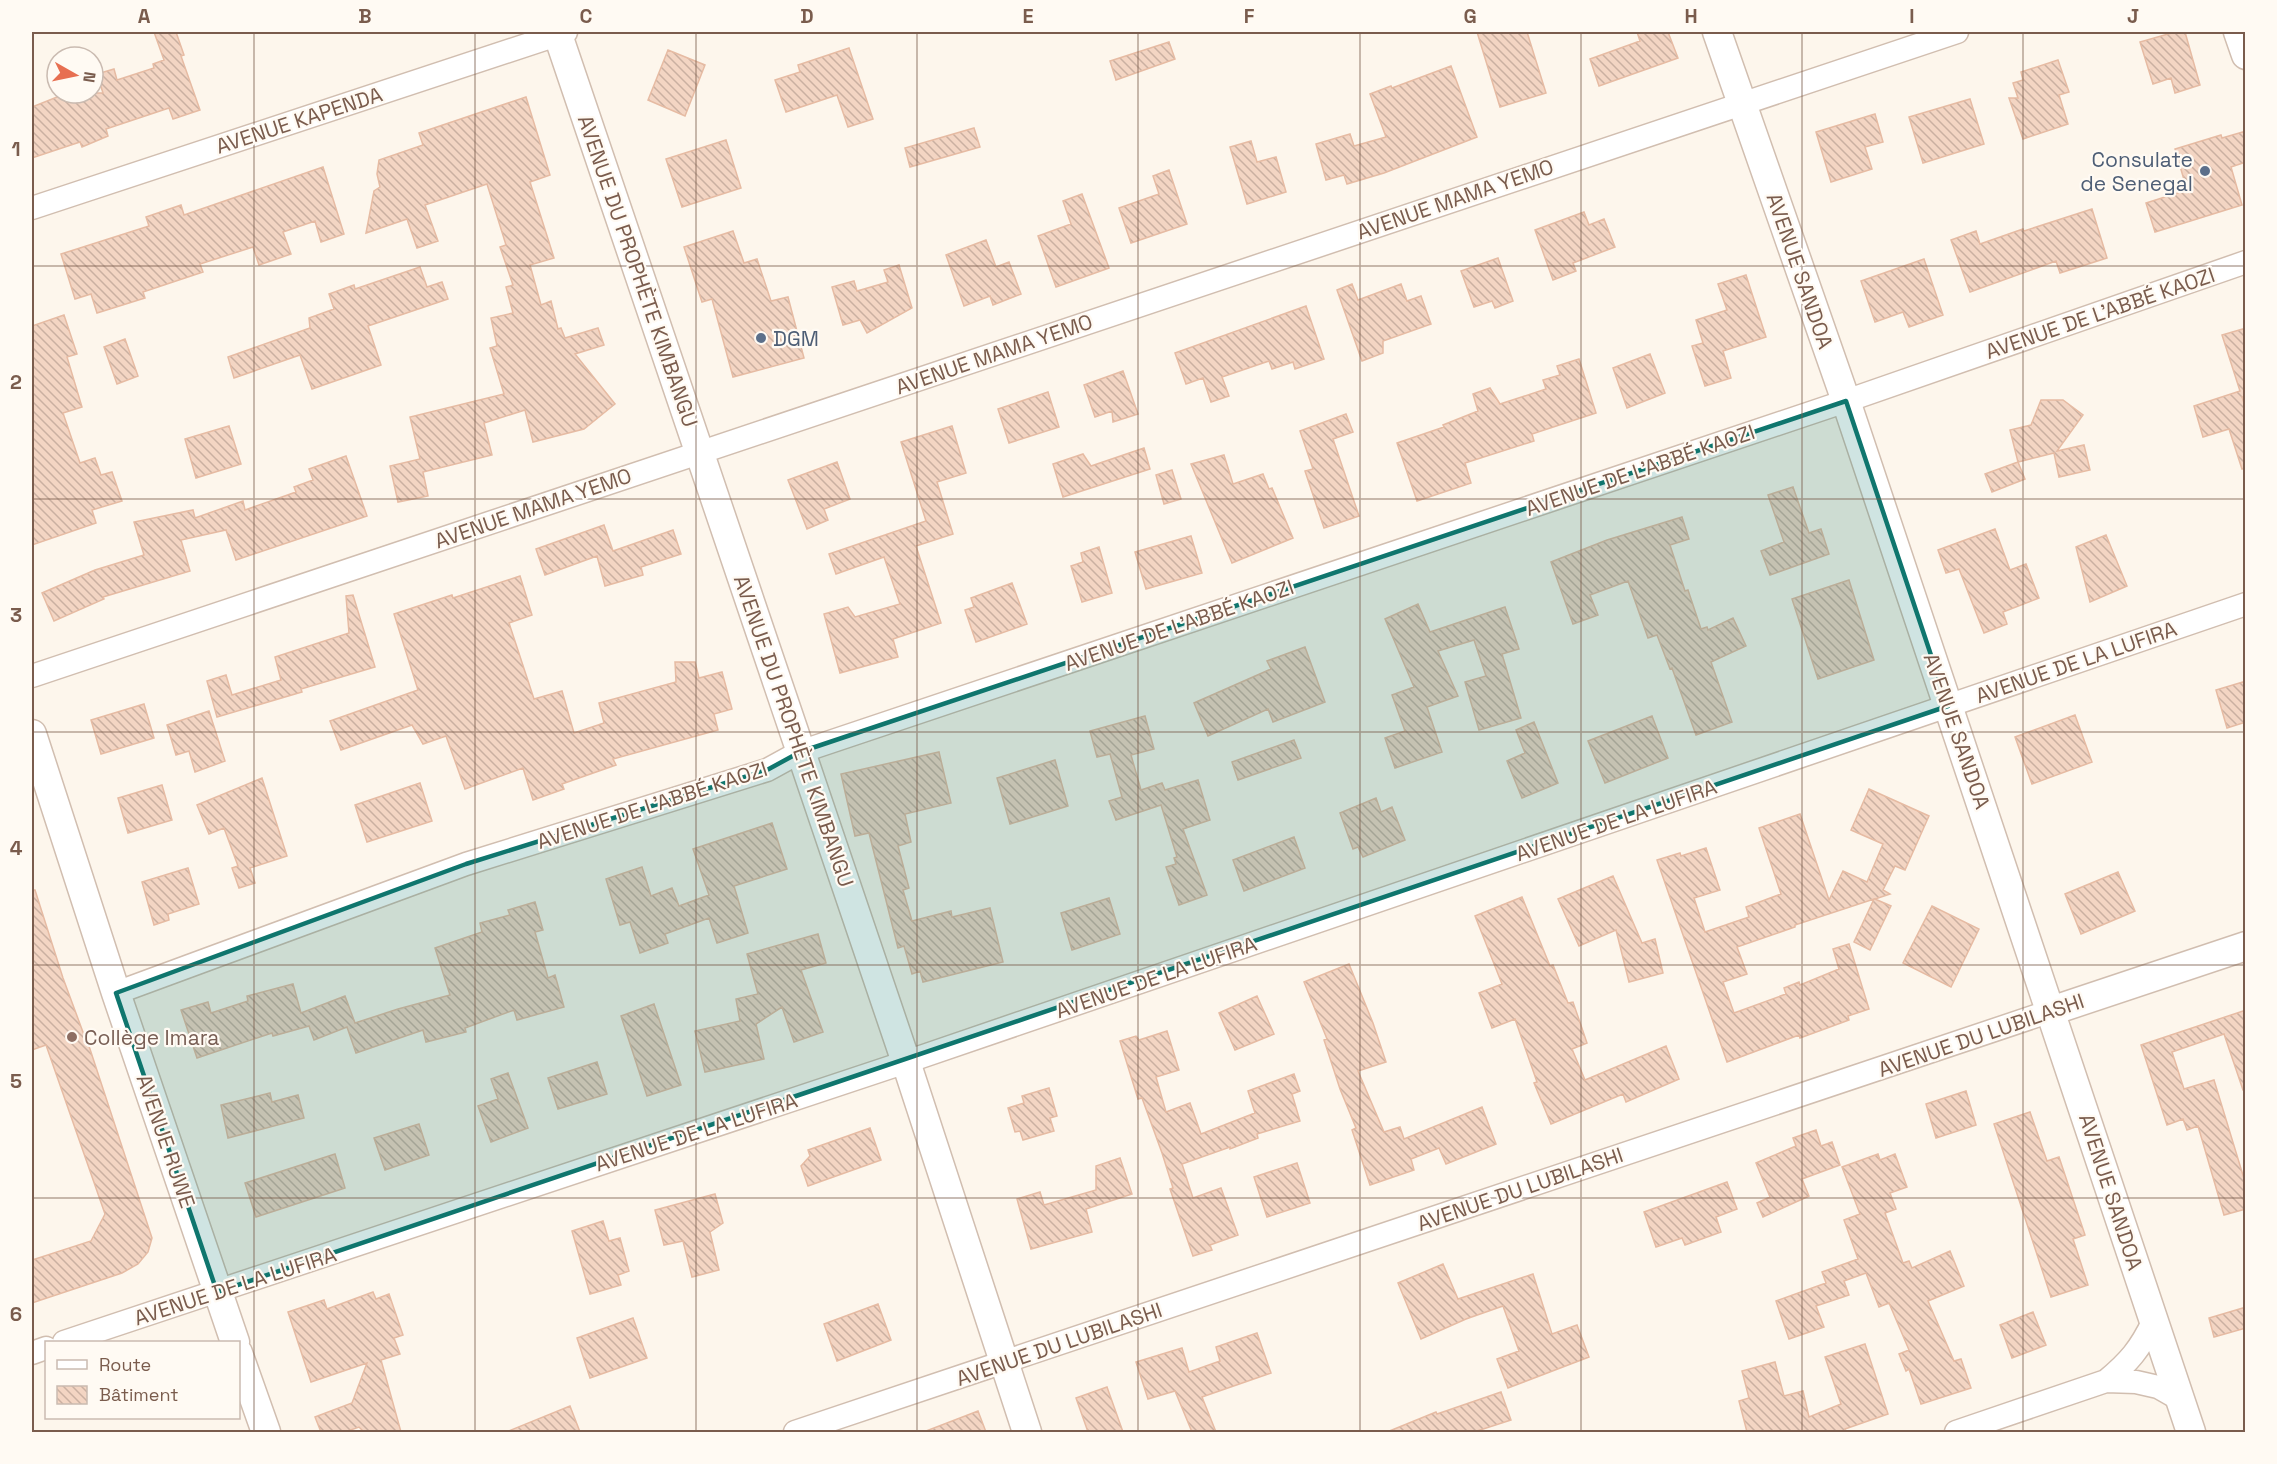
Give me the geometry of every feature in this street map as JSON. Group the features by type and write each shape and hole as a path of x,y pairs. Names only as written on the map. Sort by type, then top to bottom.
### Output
{"street":[{"name":"AVENUE KAPENDA","path":"32,208 561,32"},
{"name":"AVENUE DU PROPHÈTE KIMBANGU","path":"561,32 800,752 906,1062 1027,1432"},
{"name":"AVENUE SANDOA","path":"1717,32 1846,401 2191,1432"},
{"name":"AVENUE MAMA YEMO","path":"32,676 1957,32"},
{"path":"2238,32 2246,55"},
{"name":"AVENUE DE L'ABBÉ KAOZI","path":"116,993 466,864 767,770 800,752 1846,401 2246,262"},
{"name":"AVENUE DE LA LUFIRA","path":"67,1341 906,1062 2246,604"},
{"name":"AVENUE RUWE","path":"32,734 116,993 235,1341"},
{"name":"AVENUE DU LUBILASHI","path":"795,1432 2246,946"},
{"path":"2106,1381 2130,1361 2142,1346 2153,1322"},
{"path":"240,1359 266,1432"},
{"path":"1956,1432 2106,1381 2136,1382 2157,1387 2179,1399"}],"highlighted area":[{"path":"1846,401 1948,706 217,1292 116,993 466,864 767,770 800,752"}],"building":[{"path":"154,32 176,32 184,55 181,56 200,110 173,119 169,108 106,129 108,136 82,147 80,142 32,158 32,107 45,102 45,105 105,105 105,72 114,69 117,80 154,68 153,64 164,60"},
{"path":"1477,32 1527,32 1546,93 1500,107"},
{"path":"1637,32 1668,32 1678,58 1599,86 1590,59 1640,41"},
{"path":"2175,32 2185,32 2200,85 2175,93 2171,78 2153,84 2140,42"},
{"path":"1169,42 1175,59 1116,80 1110,61"},
{"path":"849,48 873,119 848,127 837,95 786,112 775,80 800,72 798,65"},
{"path":"668,50 705,65 685,116 648,100"},
{"path":"2058,60 2069,92 2059,95 2068,124 2023,139 2009,98 2018,98 2013,83 2023,80 2021,72"},
{"path":"1451,66 1477,137 1384,173 1347,184 1344,175 1326,180 1316,144 1350,134 1354,146 1386,137 1370,94"},
{"path":"526,97 550,175 530,182 554,258 530,265 541,305 551,301 558,329 561,328 565,338 598,328 604,345 575,354 615,404 584,429 533,442 525,410 484,423 492,455 423,472 428,496 398,502 390,466 420,459 410,417 504,394 490,348 497,346 491,318 513,313 506,287 513,285 500,247 506,245 487,184 425,205 438,241 417,248 407,219 366,233 374,191 380,187 377,174 379,160 423,145 419,133"},
{"path":"1970,99 1984,144 1923,163 1909,117"},
{"path":"1875,114 1883,142 1865,147 1872,169 1831,182 1816,132"},
{"path":"974,128 980,147 910,167 905,148"},
{"path":"2246,131 2246,162 2231,167 2242,205 2155,232 2146,203 2187,190 2175,149 2221,135 2222,138"},
{"path":"726,140 741,188 682,207 666,159"},
{"path":"1251,141 1257,162 1276,157 1286,192 1247,204 1230,147"},
{"path":"323,167 344,234 321,242 315,221 283,232 291,254 259,265 253,247 200,264 203,272 143,292 145,298 97,313 91,294 75,299 61,254 149,226 146,217 181,205 184,215"},
{"path":"1169,170 1187,224 1131,243 1119,208 1159,194 1153,176"},
{"path":"1082,194 1109,268 1056,287 1038,236 1071,224 1063,201"},
{"path":"2092,209 2107,258 2060,273 2056,261 1970,292 1951,240 1976,231 1980,244"},
{"path":"1584,212 1589,225 1604,219 1615,247 1573,263 1576,271 1553,280 1535,230"},
{"path":"733,231 744,263 757,259 771,301 788,297 804,358 733,377 712,299 702,302 684,247"},
{"path":"986,240 996,267 1009,262 1021,294 993,305 990,296 964,306 946,255"},
{"path":"1498,258 1513,301 1495,308 1492,301 1474,307 1461,271"},
{"path":"1924,259 1943,315 1909,327 1903,312 1875,322 1861,281"},
{"path":"899,265 912,308 867,333 860,320 843,325 832,287 854,281 857,291 888,282 884,270"},
{"path":"420,267 427,287 442,282 448,299 368,326 381,365 312,389 300,355 234,378 228,357 310,328 309,318 334,309 329,294 354,285 355,289"},
{"path":"1746,275 1766,337 1723,351 1731,378 1705,386 1692,346 1703,343 1696,320 1727,310 1718,284"},
{"path":"1352,284 1358,300 1401,284 1407,301 1421,296 1431,324 1383,341 1383,353 1362,361 1337,290"},
{"path":"1306,306 1324,359 1295,369 1293,362 1272,369 1269,361 1222,377 1229,396 1211,402 1203,378 1186,384 1175,353"},
{"path":"64,315 77,354 67,357 82,407 63,413 80,463 95,458 101,475 112,472 122,501 92,510 96,523 32,545 32,326"},
{"path":"2246,328 2246,397 2242,397 2246,409 2246,468 2242,469 2229,429 2203,437 2194,406 2240,391 2222,335"},
{"path":"125,339 138,376 117,384 104,347"},
{"path":"1650,354 1665,393 1627,408 1613,368"},
{"path":"1579,359 1596,413 1532,434 1534,441 1465,463 1471,483 1417,501 1397,443 1444,427 1443,425 1478,411 1473,394 1490,388 1500,404 1546,389 1543,380 1560,375 1557,366"},
{"path":"1123,371 1138,414 1113,422 1112,411 1095,417 1084,385"},
{"path":"1048,392 1059,427 1009,443 998,409"},
{"path":"2041,400 2063,400 2083,415 2057,451 2084,445 2090,470 2059,477 2054,453 2018,462 2010,430 2031,425"},
{"path":"1346,414 1353,432 1333,439 1359,516 1324,528 1305,471 1313,469 1300,431"},
{"path":"229,426 241,464 196,478 185,439"},
{"path":"952,426 966,473 937,482 953,534 916,546 941,623 893,639 898,657 840,673 824,614 848,607 855,617 900,604 884,557 836,574 829,554 926,521 901,442"},
{"path":"1144,448 1150,469 1063,497 1053,464 1083,454 1091,466"},
{"path":"1224,455 1233,484 1263,474 1269,489 1272,488 1293,538 1232,563 1191,464"},
{"path":"346,456 367,516 236,560 226,530 181,540 190,571 103,597 104,599 54,621 42,593 95,570 144,555 134,522 193,510 195,518 243,501 245,510 296,492 294,487 313,480 309,469"},
{"path":"837,462 850,499 824,509 828,520 807,529 788,480"},
{"path":"2018,462 2025,479 1992,492 1985,474"},
{"path":"1172,470 1181,499 1164,504 1156,475"},
{"path":"1793,487 1809,533 1821,529 1829,554 1770,575 1761,551 1784,542 1768,495"},
{"path":"1682,517 1689,539 1670,545 1685,591 1688,590 1701,629 1707,627 1708,630 1733,618 1746,646 1711,662 1732,722 1696,735 1672,668 1670,669 1657,635 1648,638 1628,581 1590,595 1598,615 1573,624 1551,562 1607,540"},
{"path":"604,525 613,551 673,530 681,554 641,567 643,575 605,586 597,556 545,575 536,549"},
{"path":"1995,529 2010,570 2026,564 2039,598 2003,612 2007,624 1984,633 1959,569 1946,573 1938,550"},
{"path":"2106,535 2127,586 2090,602 2076,547"},
{"path":"1191,536 1202,573 1146,589 1135,552"},
{"path":"1099,547 1112,593 1082,602 1071,566 1083,562 1081,553"},
{"path":"520,576 532,615 509,623 534,699 562,691 574,733 604,723 599,703 676,682 675,662 695,662 699,678 722,672 732,709 714,714 718,730 613,759 616,765 562,784 564,789 533,800 523,768 465,789 446,736 423,744 412,725 341,750 330,721 418,690 394,614"},
{"path":"1849,580 1874,660 1818,679 1792,599"},
{"path":"1012,583 1027,624 976,642 965,610 974,607 971,598"},
{"path":"353,595 375,667 301,689 302,692 217,717 207,681 226,675 232,695 281,680 275,657 349,633 346,596"},
{"path":"1418,604 1430,632 1505,607 1519,649 1502,654 1521,718 1479,730 1465,682 1486,676 1474,640 1438,651 1458,696 1427,707 1442,752 1395,768 1385,738 1405,731 1392,695 1414,687 1385,619"},
{"path":"1305,647 1325,702 1273,722 1268,709 1208,736 1194,703 1271,669 1267,661"},
{"path":"2246,681 2246,722 2227,728 2216,690"},
{"path":"144,704 154,738 101,754 91,720"},
{"path":"209,711 225,761 195,772 189,751 176,755 167,725"},
{"path":"2075,715 2092,762 2032,784 2015,737"},
{"path":"1145,716 1154,749 1131,755 1141,790 1162,783 1165,790 1198,780 1210,820 1183,829 1207,895 1179,905 1166,867 1176,864 1174,858 1177,857 1161,805 1116,820 1109,801 1122,797 1110,754 1097,757 1090,731"},
{"path":"1652,716 1668,758 1605,783 1588,741"},
{"path":"1534,722 1558,783 1522,798 1507,761 1525,753 1516,730"},
{"path":"1294,740 1301,758 1238,780 1232,762"},
{"path":"939,752 951,803 905,814 911,842 898,846 909,888 903,890 912,921 951,911 952,917 990,908 1003,962 923,982 920,971 912,974 904,946 898,948 869,833 855,836 841,774"},
{"path":"1055,760 1068,806 1010,824 997,778"},
{"path":"262,778 287,856 250,868 255,883 239,888 232,868 238,866 224,828 209,834 197,805"},
{"path":"420,783 432,821 367,842 355,805"},
{"path":"162,785 172,820 128,833 118,798"},
{"path":"1869,789 1929,816 1905,870 1895,866 1883,890 1890,894 1875,899 1891,906 1870,950 1854,942 1874,899 1737,947 1747,974 1723,982 1734,1013 1786,994 1784,988 1799,982 1800,985 1839,969 1833,949 1849,944 1869,1009 1848,1016 1849,1020 1800,1038 1799,1035 1727,1062 1657,860 1680,853 1681,856 1706,848 1720,890 1694,898 1705,932 1749,917 1746,907 1781,894 1759,828 1800,814 1829,900 1843,871 1867,882 1883,844 1851,830"},
{"path":"1376,798 1381,812 1392,807 1405,840 1363,857 1358,847 1353,849 1340,813"},
{"path":"772,823 787,869 734,886 748,933 717,943 709,918 665,934 668,943 640,953 630,922 620,925 606,879 642,867 651,896 672,888 679,906 709,895 693,849"},
{"path":"1294,837 1305,868 1244,891 1233,860"},
{"path":"188,868 199,904 168,914 169,920 154,925 142,882"},
{"path":"2118,872 2135,911 2081,934 2065,894"},
{"path":"1613,876 1642,943 1655,939 1663,973 1629,982 1616,930 1579,946 1558,899"},
{"path":"32,890 35,890 63,978 88,1043 152,1238 148,1252 138,1264 122,1273 32,1303 32,1260 91,1241 105,1214 46,1045 32,1050"},
{"path":"1522,897 1550,966 1553,965 1568,1003 1573,1002 1587,1043 1572,1049 1585,1080 1666,1046 1679,1079 1626,1102 1623,1094 1551,1124 1534,1083 1537,1082 1515,1019 1492,1028 1479,993 1502,984 1475,916"},
{"path":"1109,898 1120,934 1072,950 1061,913"},
{"path":"535,902 543,930 535,932 548,978 555,975 564,1007 517,1020 514,1010 465,1028 466,1032 426,1042 423,1030 356,1053 347,1027 314,1040 309,1026 273,1036 272,1033 197,1058 181,1010 208,1002 211,1013 248,1001 247,996 293,984 301,1013 345,996 355,1023 450,995 435,948 482,932 480,923 510,915 508,910"},
{"path":"1932,906 1979,929 1951,987 1903,963"},
{"path":"818,934 826,963 801,970 823,1032 794,1042 782,1007 756,1024 764,1059 705,1072 695,1031 740,1021 736,999 758,994 747,954"},
{"path":"1349,964 1386,1062 1358,1071 1384,1132 1400,1127 1404,1139 1482,1107 1496,1144 1446,1164 1439,1148 1411,1159 1414,1170 1370,1185 1352,1130 1356,1128 1324,1040 1327,1039 1304,982"},
{"path":"1257,996 1274,1034 1235,1050 1219,1013"},
{"path":"654,1004 681,1085 647,1096 621,1016"},
{"path":"2246,1010 2246,1090 2243,1090 2224,1034 2172,1052 2184,1089 2214,1080 2246,1185 2246,1209 2224,1215 2198,1126 2187,1130 2183,1119 2167,1125 2141,1045"},
{"path":"1167,1031 1179,1070 1156,1077 1166,1112 1190,1103 1201,1134 1255,1113 1248,1091 1294,1074 1300,1091 1292,1094 1300,1121 1257,1134 1258,1138 1182,1164 1193,1198 1221,1188 1238,1235 1210,1245 1212,1250 1193,1256 1170,1189 1173,1188 1162,1153 1142,1098 1138,1099 1120,1041 1136,1036 1139,1040"},
{"path":"597,1062 607,1094 558,1109 548,1078"},
{"path":"508,1073 528,1128 491,1142 478,1106 498,1099 491,1079"},
{"path":"1049,1088 1057,1116 1050,1118 1054,1131 1023,1140 1020,1131 1015,1132 1008,1108 1024,1103 1022,1096"},
{"path":"1966,1091 1976,1125 1936,1138 1926,1104"},
{"path":"270,1093 272,1102 298,1095 304,1118 228,1138 221,1105"},
{"path":"2030,1112 2047,1161 2059,1157 2085,1235 2073,1239 2088,1285 2051,1297 1994,1124"},
{"path":"419,1124 429,1155 385,1170 374,1138"},
{"path":"870,1128 881,1160 808,1186 801,1166 810,1156 808,1150"},
{"path":"1816,1130 1821,1146 1832,1142 1840,1165 1802,1179 1809,1196 1763,1217 1757,1203 1770,1197 1756,1163 1796,1146 1793,1138"},
{"path":"335,1154 345,1188 256,1217 245,1183"},
{"path":"1878,1154 1880,1160 1895,1154 1907,1187 1890,1193 1896,1209 1885,1213 1903,1263 1909,1261 1912,1268 1950,1251 1964,1286 1928,1301 1954,1361 1961,1359 1971,1388 1921,1404 1909,1369 1906,1371 1899,1354 1909,1350 1889,1303 1879,1307 1866,1273 1844,1281 1849,1295 1816,1306 1824,1327 1789,1339 1776,1301 1826,1283 1822,1272 1858,1259 1844,1220 1860,1214 1842,1167"},
{"path":"1120,1158 1132,1194 1086,1209 1092,1232 1031,1249 1017,1199 1040,1192 1044,1205 1096,1190 1096,1166"},
{"path":"1297,1163 1310,1203 1267,1217 1254,1177"},
{"path":"1727,1182 1737,1209 1716,1217 1721,1232 1685,1245 1682,1238 1656,1247 1644,1212"},
{"path":"715,1194 723,1223 710,1232 719,1270 692,1277 683,1241 664,1245 655,1210"},
{"path":"603,1221 609,1241 620,1238 629,1271 618,1275 621,1285 590,1294 572,1231"},
{"path":"1443,1264 1458,1299 1533,1274 1552,1334 1577,1325 1589,1357 1508,1388 1497,1359 1519,1351 1503,1306 1421,1339 1398,1283"},
{"path":"373,1292 376,1299 389,1294 403,1335 394,1338 400,1354 381,1360 401,1432 364,1432 359,1427 345,1432 321,1432 315,1417 352,1403 367,1363 311,1382 288,1312 324,1300 327,1309"},
{"path":"878,1304 891,1340 837,1361 824,1324"},
{"path":"2246,1307 2246,1328 2214,1337 2209,1318"},
{"path":"2033,1312 2046,1345 2012,1358 2000,1325"},
{"path":"633,1318 647,1358 590,1378 577,1338"},
{"path":"1257,1333 1271,1373 1202,1397 1216,1432 1192,1432 1175,1391 1148,1399 1136,1362 1182,1348 1189,1372 1220,1361 1216,1347"},
{"path":"1865,1344 1888,1414 1845,1429 1846,1432 1747,1432 1739,1401 1749,1398 1742,1371 1775,1362 1784,1396 1803,1391 1809,1417 1841,1404 1825,1357"},
{"path":"1107,1387 1123,1432 1088,1432 1076,1398"},
{"path":"1501,1392 1511,1420 1474,1432 1387,1432 1436,1412 1437,1414"},
{"path":"570,1406 580,1432 506,1432"},
{"path":"978,1411 986,1432 926,1432 926,1431"}],"place":[{"name":"Consulate de Senegal","path":"2205,171"},
{"name":"DGM","path":"761,338"},
{"name":"Collège Imara","path":"72,1037"}]}
